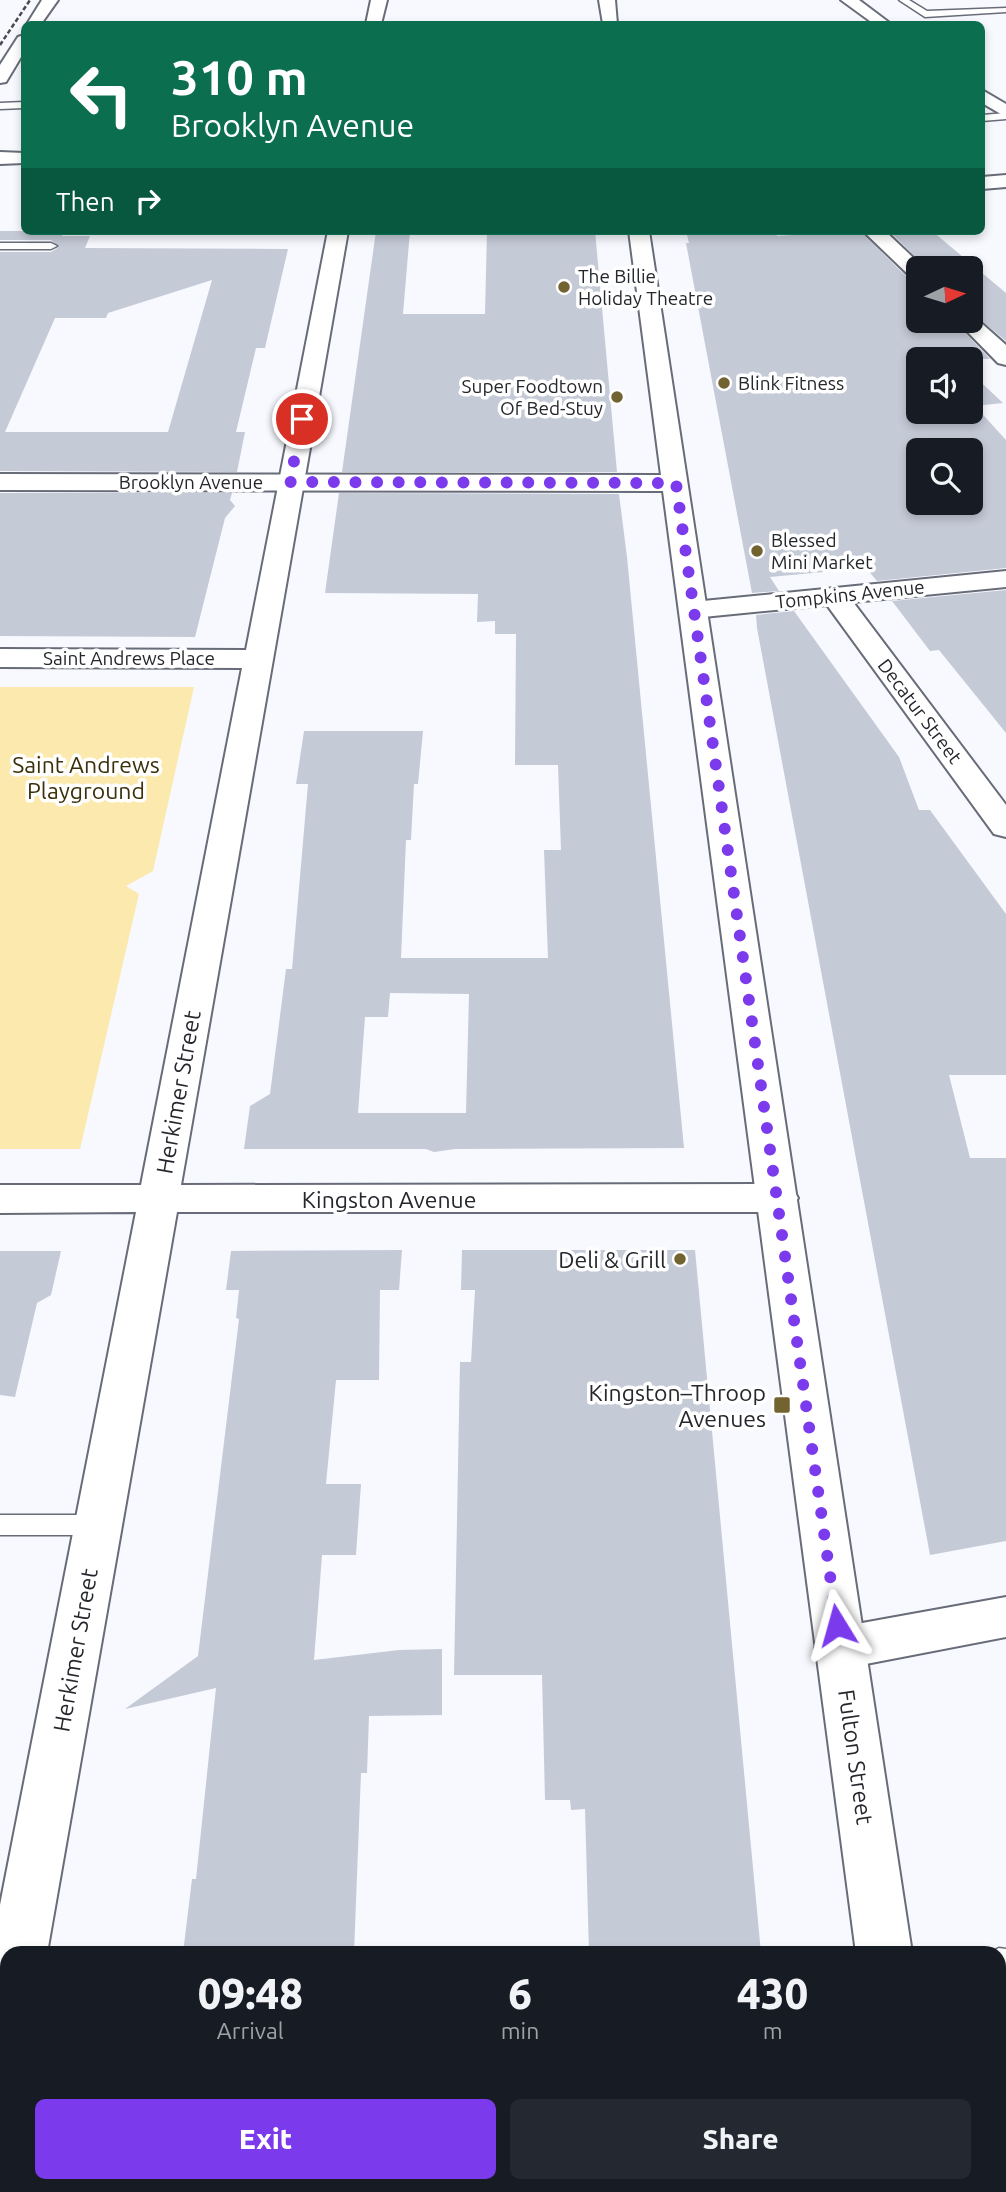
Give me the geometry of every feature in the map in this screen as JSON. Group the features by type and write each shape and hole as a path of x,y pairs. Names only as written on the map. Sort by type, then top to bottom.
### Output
{"street":[{"path":"36,21 50,0"},
{"path":"375,21 379,0"},
{"path":"607,0 610,21"},
{"path":"849,0 879,21"},
{"path":"0,78 21,47"},
{"path":"985,97 1006,114"},
{"path":"0,158 21,158"},
{"path":"985,183 1006,181"},
{"name":"Herkimer Street","path":"20,1946 337,235"},
{"name":"Fulton Street","path":"640,235 883,1946"},
{"path":"877,235 906,262"},
{"path":"980,333 1006,358"},
{"name":"Brooklyn Avenue","path":"0,482 676,483"},
{"name":"Tompkins Avenue","path":"693,610 1006,579"},
{"name":"Decatur Street","path":"834,596 1006,827"},
{"name":"Saint Andrews Place","path":"0,658 257,659"},
{"name":"Kingston Avenue","path":"0,1199 778,1198"},
{"path":"840,1648 1006,1616"}],"lane":[{"path":"903,0 925,14 1006,10"},
{"path":"957,0 976,11"},
{"path":"0,106 21,105"},
{"path":"985,118 1006,114"},
{"path":"0,246 51,246"},
{"path":"0,1525 98,1525"}],"green space":[{"name":"Saint Andrews Playground","path":"0,687 194,687 153,871 126,886 139,894 80,1149 0,1149"}],"building":[{"path":"0,231 21,231 21,235 90,236 85,248 288,249 265,348 256,348 236,432 245,432 237,472 0,471 0,252 51,252 59,247 51,240 0,240","holes":["212,280 168,432 5,432 55,318 106,318 108,313"]},
{"path":"375,235 410,235 403,314 485,314 487,235 595,235 617,472 342,472"},
{"path":"687,235 864,235 906,276 906,333 965,333 979,347 906,347 906,424 983,424 983,415 1006,440 1006,568 877,581 866,568 770,577 779,591 752,593 686,243 689,243"},
{"path":"893,235 937,235 962,256 915,256"},
{"path":"984,275 1006,293 1006,341 984,323"},
{"path":"983,384 1003,403 983,405"},
{"path":"0,493 232,493 230,500 235,506 225,518 195,637 0,636"},
{"path":"339,493 619,494 684,1148 455,1149 434,1152 426,1149 244,1149 250,1106 270,1094 286,969 292,969 308,784 296,784 304,731 423,731 418,784 414,784 411,840 406,840 401,958 548,958 544,850 561,850 558,765 515,765 516,634 495,634 495,621 477,622 478,594 325,593","holes":["390,993 469,994 466,1113 358,1113 365,1017 388,1017"]},
{"path":"1006,590 1006,733 939,650 930,651 892,601"},
{"path":"794,611 899,757 919,810 930,810 1006,914 1006,1075 949,1075 970,1158 1006,1158 1006,1541 930,1555 757,628 756,615"},
{"path":"402,1250 399,1290 380,1290 379,1380 336,1380 326,1484 361,1484 356,1555 322,1555 314,1660 399,1650 442,1649 442,1715 369,1716 367,1773 361,1773 354,1946 184,1946 192,1879 196,1879 216,1688 125,1709 198,1656 239,1319 236,1318 239,1290 226,1290 231,1251"},
{"path":"462,1250 695,1250 760,1946 589,1946 585,1809 571,1810 570,1800 545,1800 542,1675 454,1675 460,1362 471,1362 475,1290 461,1290"},
{"path":"0,1251 61,1251 51,1295 37,1303 15,1397 0,1395"}],"railway":[{"path":"0,45 30,0"}],"place":[{"name":"The Billie Holiday Theatre","path":"564,287"},
{"name":"Blink Fitness","path":"724,383"},
{"name":"Super Foodtown Of Bed-Stuy","path":"617,397"},
{"name":"Blessed Mini Market","path":"757,551"},
{"name":"Deli & Grill","path":"680,1259"},
{"name":"Kingston–Throop Avenues","path":"782,1405"}],"route":[{"path":"302,419 290,482 676,483 837,1625"}]}
